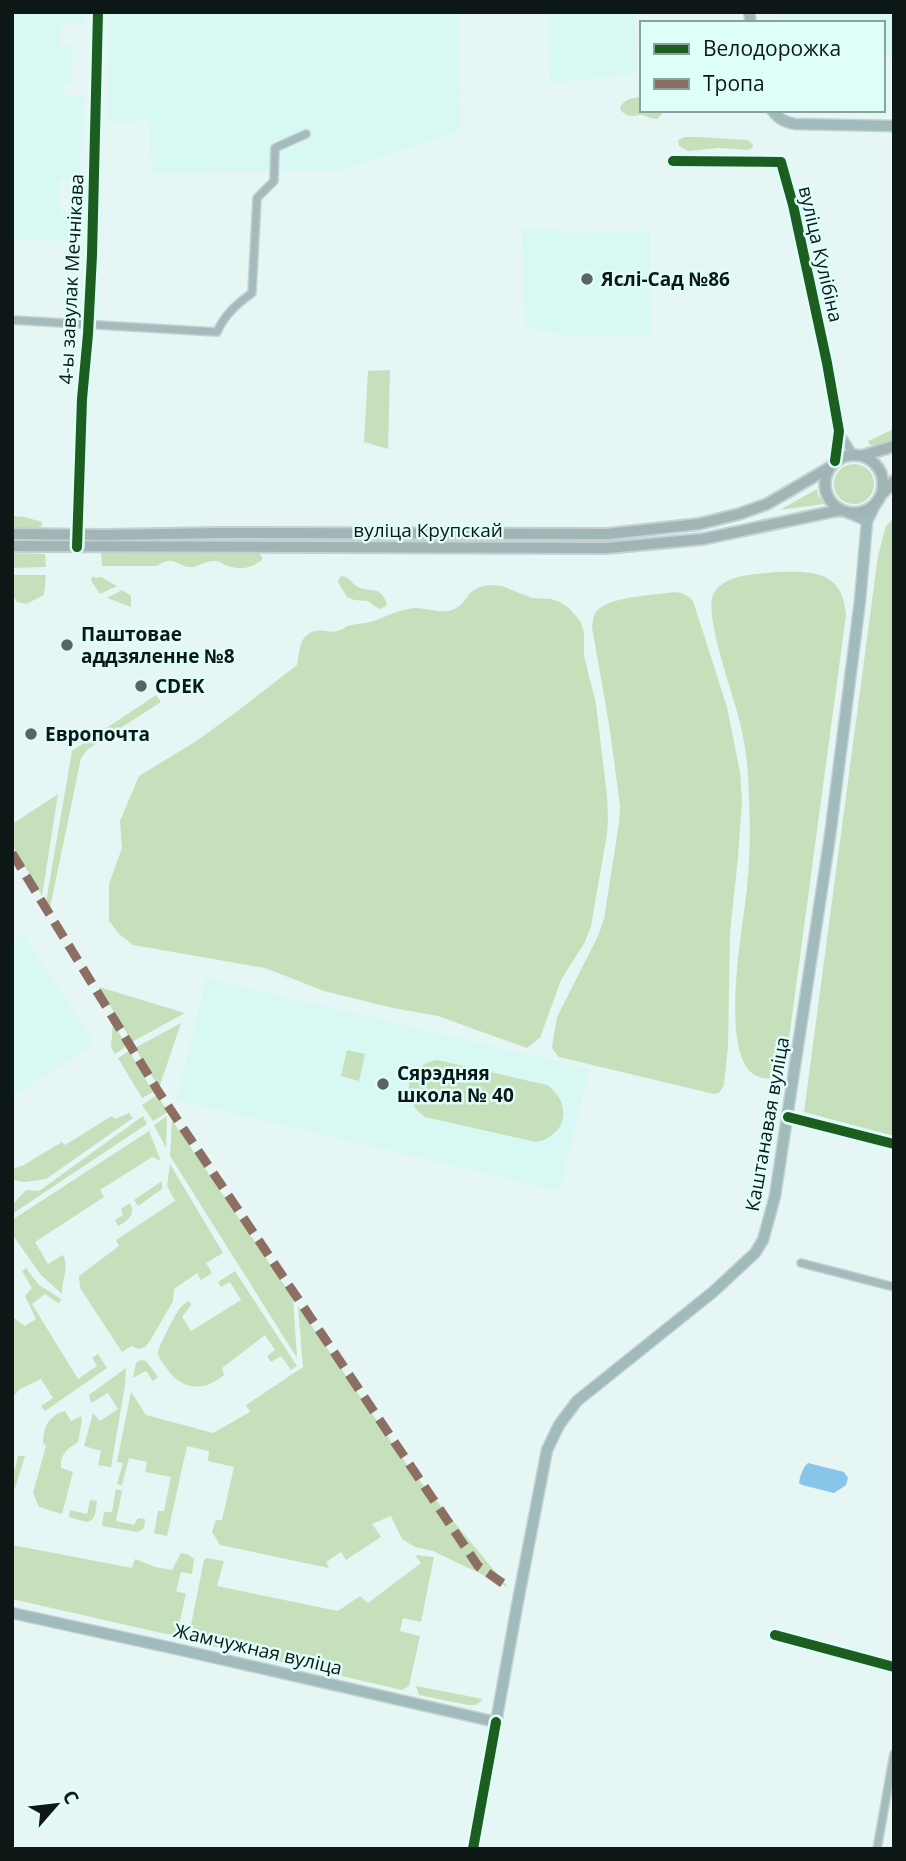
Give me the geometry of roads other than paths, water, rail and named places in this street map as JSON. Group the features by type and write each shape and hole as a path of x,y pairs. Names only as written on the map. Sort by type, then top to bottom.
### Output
{"main road":[{"path":"773,112 786,122 795,124 894,126"},
{"path":"858,455 871,460 882,476 883,486 867,521 832,504 827,496 825,477 832,465 844,456 894,446"},
{"name":"вуліца Крупскай","path":"12,546 218,533 607,534 699,524 739,514 766,504 832,465"},
{"path":"845,511 859,513 868,509 894,481"},
{"name":"вуліца Крупскай","path":"12,534 77,541 607,548 703,539 845,511"},
{"name":"Каштанавая вуліца","path":"473,1849 547,1450 559,1425 577,1401 713,1292 755,1254 763,1240 775,1196 830,836 860,601 867,521"},
{"name":"Жамчужная вуліца","path":"12,1613 496,1722"}],"street":[{"name":"4-ы завулак Мечнікава","path":"77,541 82,399 92,255 98,12"},
{"path":"12,320 217,332 223,318 252,293 257,198 274,181 275,148 306,134"},
{"name":"вуліца Кулібіна","path":"673,161 781,162 793,205 839,431 832,465"},
{"name":"вуліца Кулібіна","path":"839,431 858,455"},
{"path":"788,1117 894,1144"},
{"path":"801,1263 894,1287"},
{"path":"775,1635 894,1667"},
{"path":"877,1849 894,1754"}],"water":[{"path":"808,1463 844,1472 848,1478 846,1485 834,1493 802,1485 799,1483 800,1477"}],"place":[{"name":"Яслі-Сад №86","path":"587,279"},
{"name":"Паштовае аддзяленне №8","path":"67,645"},
{"name":"CDEK","path":"141,686"},
{"name":"Европочта","path":"31,734"},
{"name":"Сярэдняя школа № 40","path":"383,1084"}]}
